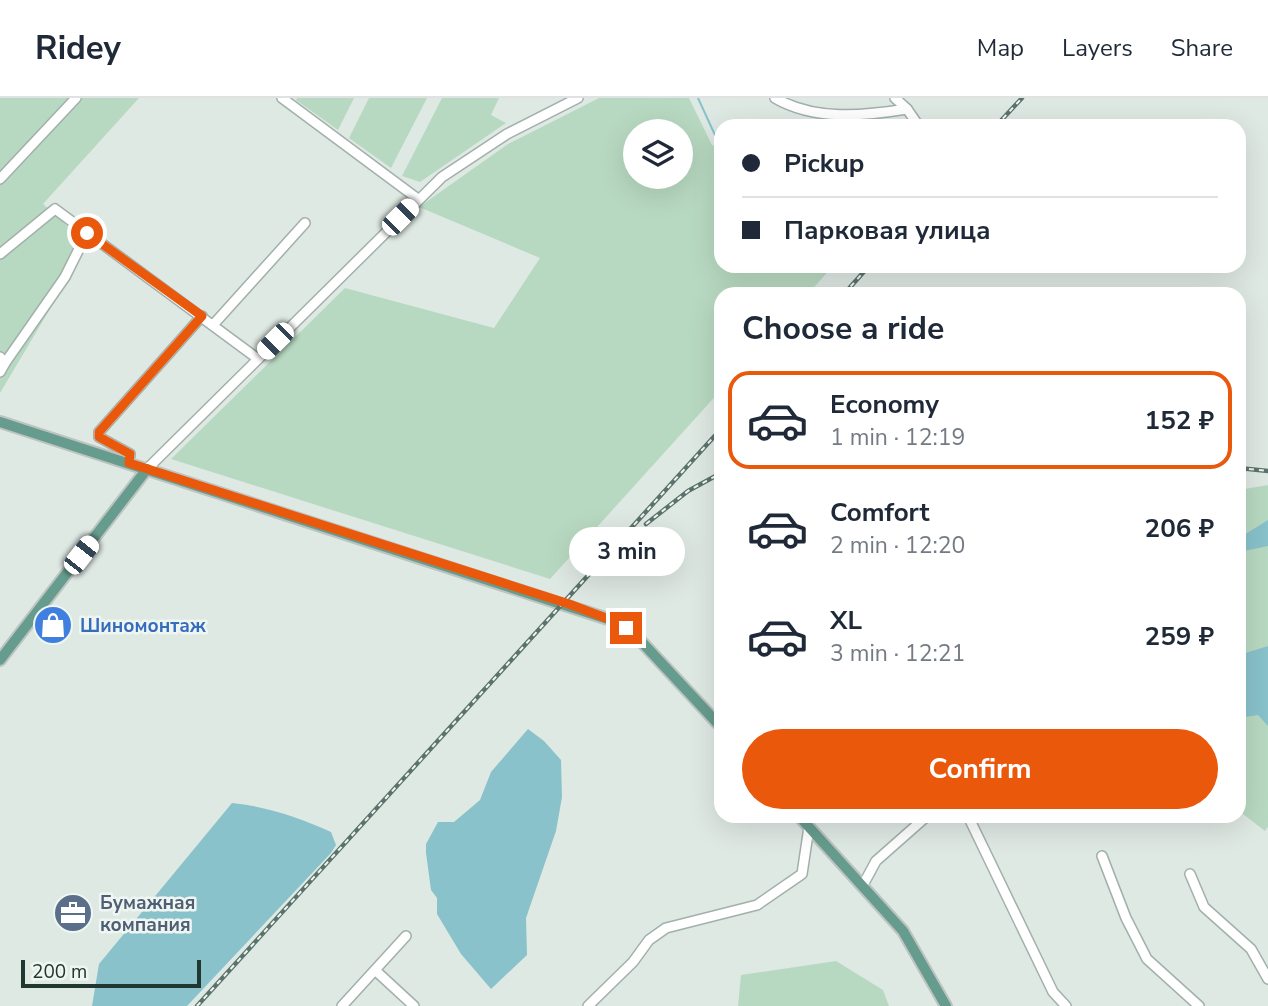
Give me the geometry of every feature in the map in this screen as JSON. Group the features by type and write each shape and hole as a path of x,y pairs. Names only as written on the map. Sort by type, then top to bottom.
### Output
{"main road":[{"path":"0,422 569,604 611,620 638,638 714,719"},
{"path":"0,660 148,469"},
{"path":"806,823 903,931 946,1006"}],"street":[{"path":"0,179 76,98"},
{"path":"282,98 418,199"},
{"path":"148,469 442,177 507,134 578,98"},
{"path":"775,98 833,115 867,116 907,109"},
{"path":"895,98 914,119"},
{"path":"0,254 55,209 258,359"},
{"path":"213,325 305,223"},
{"path":"0,372 3,360 65,277 87,233"},
{"path":"129,463 130,454 99,437 99,432 202,316"},
{"path":"863,885 876,861 920,823"},
{"path":"971,823 1054,992 1066,1006"},
{"path":"588,1006 633,962 649,940 666,928 757,905 802,874 810,827"},
{"path":"1102,856 1126,918 1147,959 1199,1006"},
{"path":"1190,874 1204,907 1251,949 1268,979"},
{"path":"342,1006 407,936"},
{"path":"376,971 414,1006"}],"green space":[{"path":"0,98 139,98 43,204 88,245 0,393"},
{"path":"354,98 338,130 296,100"},
{"path":"369,98 427,98 391,168 349,138"},
{"path":"442,98 499,98 491,115 506,123 420,182 402,176"},
{"path":"599,98 689,98 714,146 714,273 827,273 814,287 714,287 714,398 550,579 171,459 345,288 494,328 540,258 419,207 508,144"},
{"path":"1268,485 1268,827 1265,831 1246,816 1246,489"},
{"path":"836,961 883,990 889,1006 738,1006 741,975"}],"water":[{"path":"1268,520 1268,546 1246,551 1246,534"},
{"path":"1268,646 1268,726 1258,715 1246,717 1246,653"},
{"path":"528,729 544,741 561,760 562,797 556,831 526,918 527,955 491,989 461,954 437,914 437,898 431,890 426,844 438,822 454,822 480,800 491,772"},
{"path":"232,803 270,810 308,822 331,832 336,845 187,1006 92,1006 99,964"}],"waterway":[{"path":"698,98 714,133"}],"railway":[{"path":"1002,119 1022,98"},
{"path":"850,287 863,273"},
{"path":"197,1006 714,437"},
{"path":"1246,469 1268,471"},
{"path":"646,524 688,491 714,477"}],"place":[{"name":"Шиномонтаж","path":"53,625"},
{"name":"Бумажная компания","path":"73,913"}],"route":[{"path":"87,233 202,316 99,432 99,437 130,454 129,463 569,604 626,628"}]}
